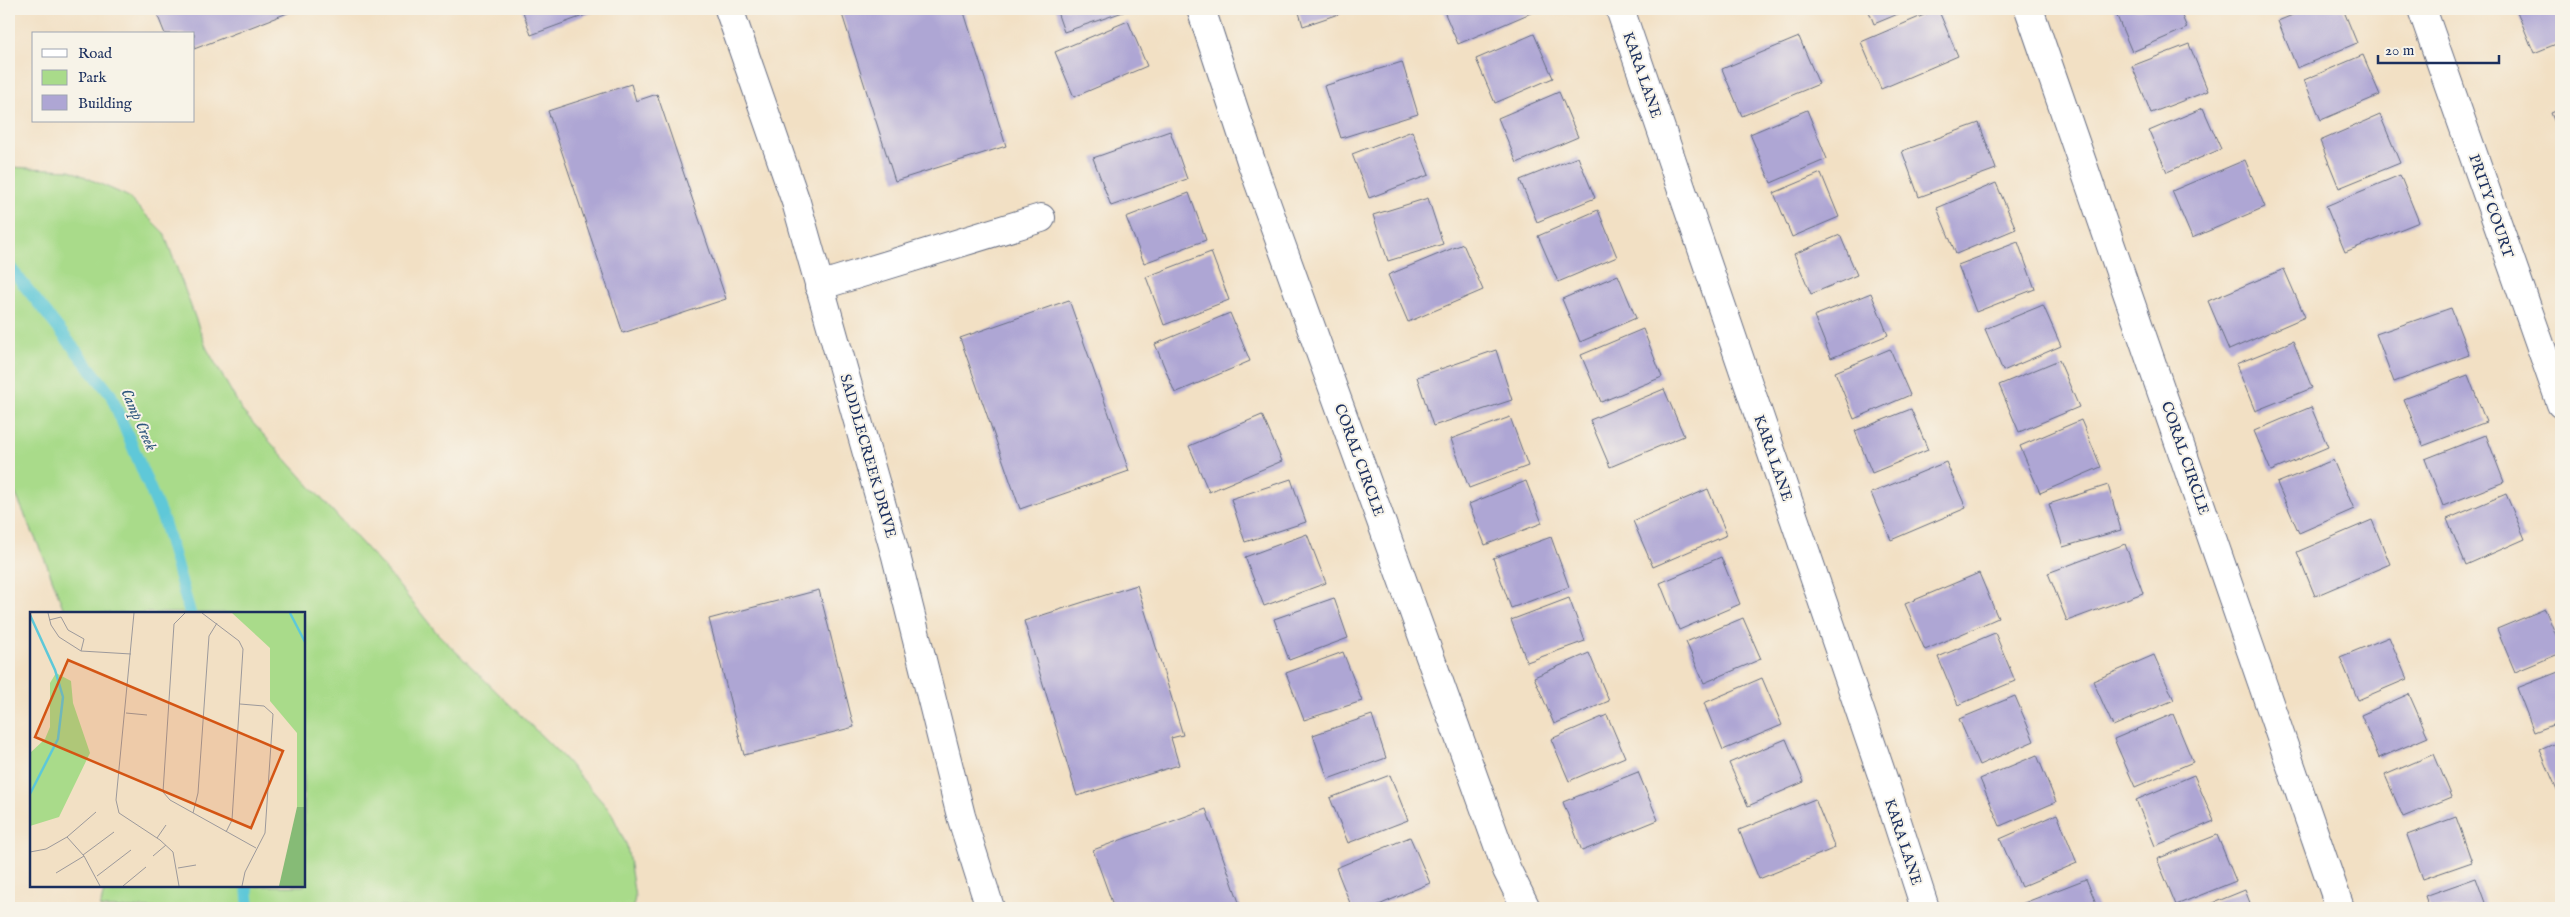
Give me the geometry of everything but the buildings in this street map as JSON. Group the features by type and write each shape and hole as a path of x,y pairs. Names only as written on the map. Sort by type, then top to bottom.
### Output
{"street":[{"name":"SADDLECREEK DRIVE","path":"730,9 796,202 896,556 961,816 990,908"},
{"name":"CORAL CIRCLE","path":"1201,9 1254,170 1507,870 1526,908"},
{"name":"KARA LANE","path":"1620,9 1886,787 1925,908"},
{"name":"CORAL CIRCLE","path":"2029,9 2340,908"},
{"name":"PRITY COURT","path":"2422,9 2561,404"},
{"path":"819,286 1041,218"}],"green space":[{"path":"9,167 70,170 127,196 164,233 206,347 243,412 386,570 437,633 563,757 611,812 627,846 635,897 633,908 100,908 105,887 305,887 305,612 65,612 47,565 9,479"}],"waterway":[{"name":"Camp Creek","path":"9,266 111,395 164,522 190,612"},
{"name":"Camp Creek","path":"247,887 249,908"}]}
